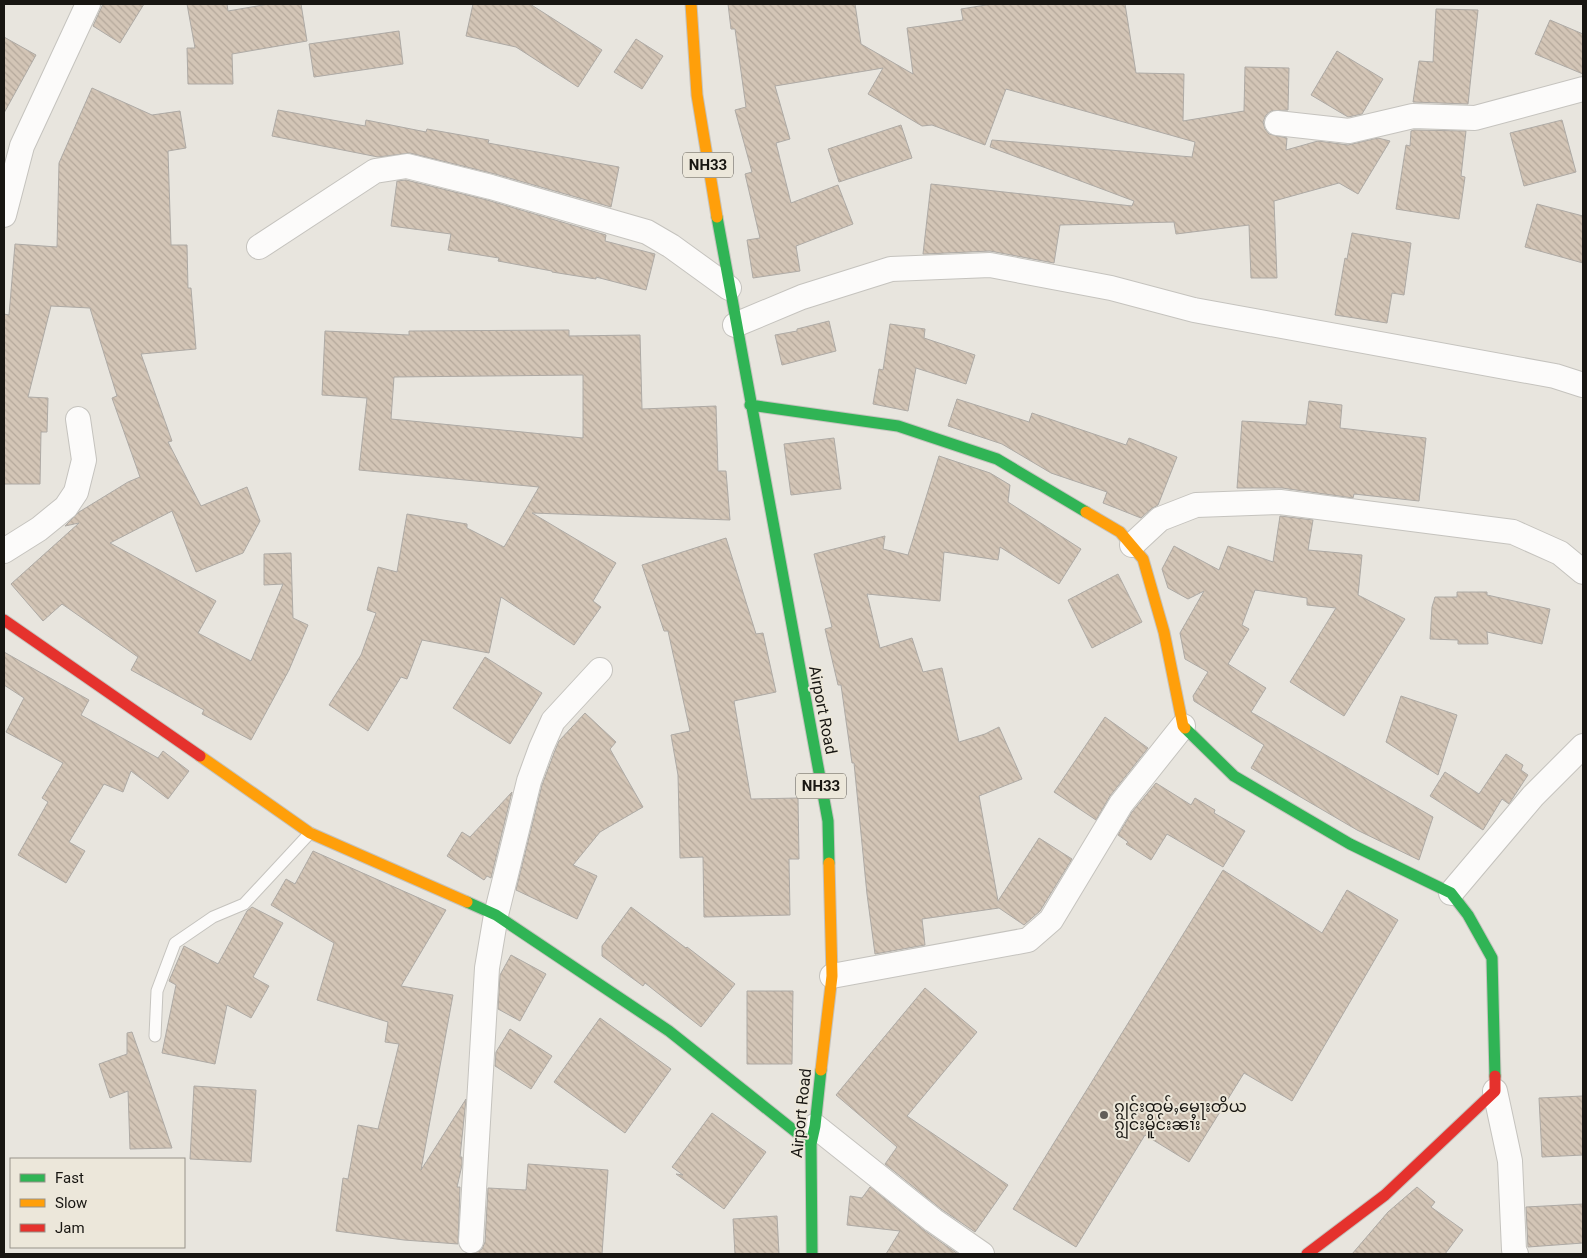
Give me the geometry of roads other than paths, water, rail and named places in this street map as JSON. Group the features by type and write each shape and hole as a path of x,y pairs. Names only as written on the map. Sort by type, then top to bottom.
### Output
{"main road":[{"name":"NH33","path":"691,4 697,94 735,325"},
{"name":"Airport Road","path":"735,325 828,821 832,976 813,1135 812,1254"},
{"path":"750,404 898,426 996,459 1120,532 1143,559 1146,568 1164,632 1183,726 1234,776 1350,844 1451,893 1468,915 1492,958 1495,1091 1385,1195 1307,1254"},
{"path":"4,620 310,833 496,915 669,1031 813,1135"}],"street":[{"path":"4,215 22,146 88,4"},
{"path":"1277,123 1349,131 1413,116 1475,118 1583,89"},
{"path":"259,247 375,171 407,166 491,187 648,232 671,246 729,288"},
{"path":"735,325 802,296 891,269 990,265 1111,288 1194,310 1555,376 1583,386"},
{"path":"4,551 39,529 66,507 76,492 84,460 78,420"},
{"path":"1132,545 1160,519 1196,505 1280,502 1513,532 1560,553 1583,572"},
{"path":"471,1241 487,968 496,915 529,781 545,739 553,721 600,670"},
{"path":"832,976 1028,940 1051,920 1121,804 1183,726"},
{"path":"1451,893 1533,796 1583,746"},
{"path":"1495,1091 1510,1161 1514,1250 1516,1254"},
{"path":"813,1135 982,1254"}],"lane":[{"path":"156,1036 157,990 175,943 213,917 244,904 310,833"}],"place":[{"name":"ၵျွင်းထမ်ႇမေႃးတိယ ၵျွင်းမိူင်းၼၢႆး","path":"1104,1115"}]}
